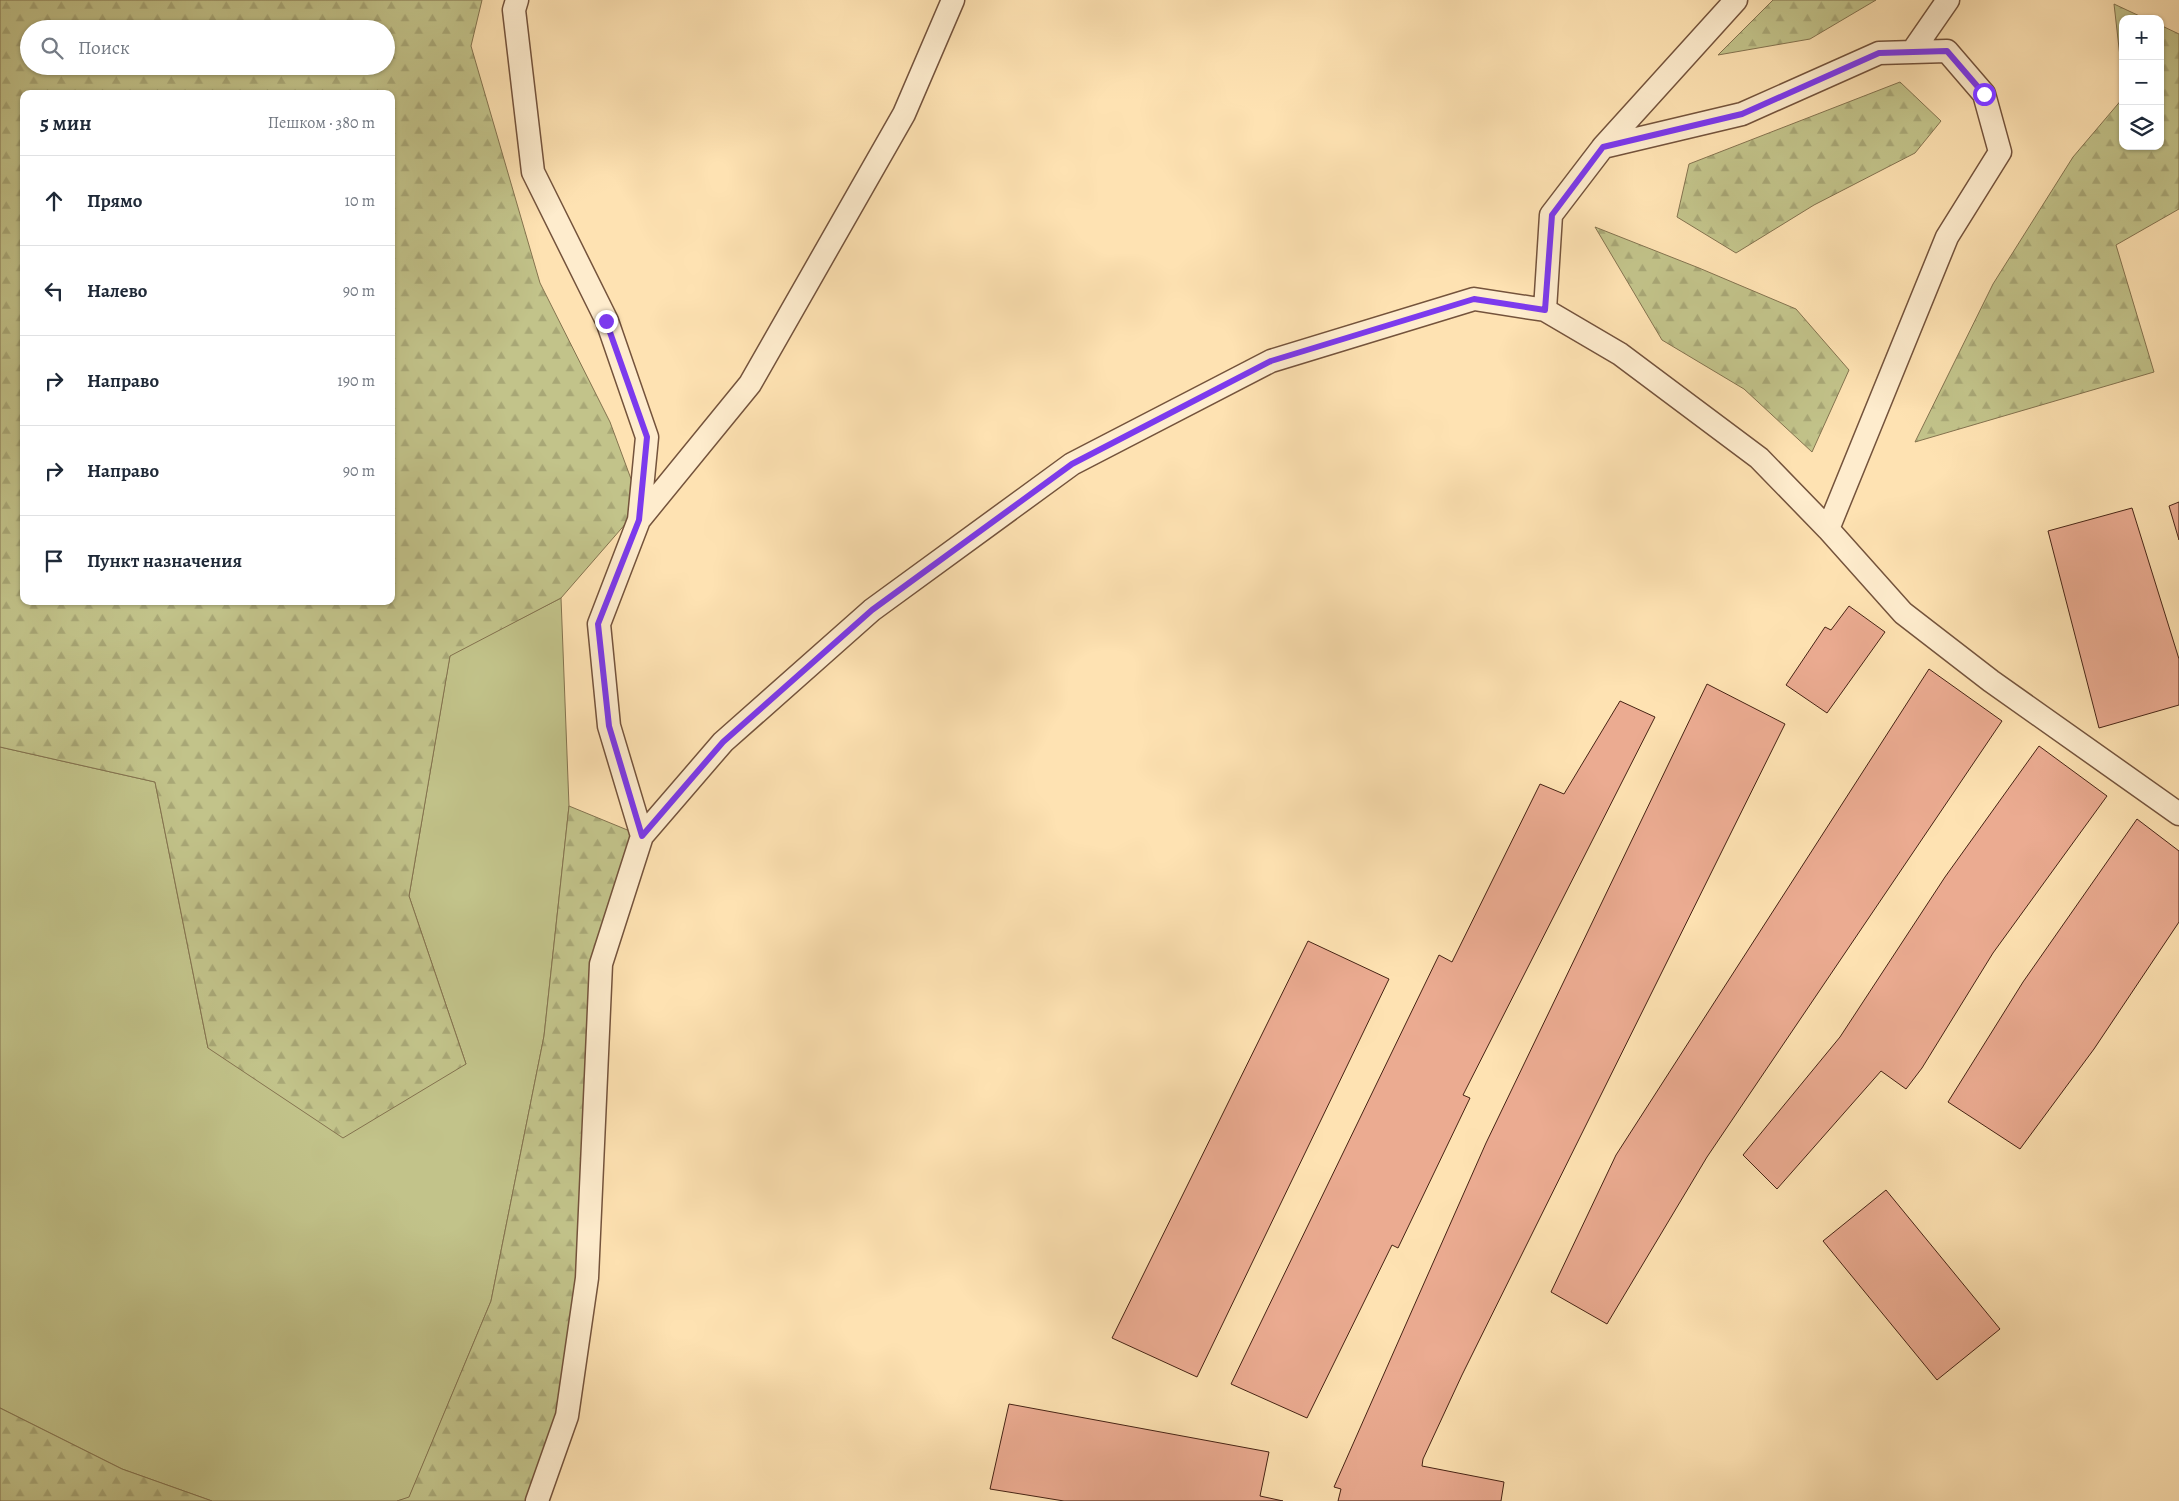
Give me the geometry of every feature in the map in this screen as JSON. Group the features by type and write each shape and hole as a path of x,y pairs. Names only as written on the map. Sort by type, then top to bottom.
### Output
{"lane":[{"path":"518,0 514,10 533,172 606,321 647,437 639,520 598,624 609,726 642,836"},
{"path":"639,520 750,384 904,114 953,0"},
{"path":"1545,310 1552,215 1603,147 1736,0"},
{"path":"1912,52 1948,0"},
{"path":"1603,147 1742,114 1879,53 1947,51 1984,94 2000,152 1947,237 1828,529"},
{"path":"537,1501 567,1416 587,1278 601,964 642,836 723,742 872,610 1072,464 1271,361 1474,299 1545,310 1620,354 1759,458 1828,529 1903,613 1991,681 2179,814"}],"green space":[{"path":"0,0 482,0 471,46 540,283 610,422 641,506 561,598 450,656 409,896 466,1064 343,1138 208,1048 155,782 0,747"},
{"path":"1773,0 1876,0 1810,39 1718,55"},
{"path":"2114,4 2137,15 2119,15 2119,48"},
{"path":"2164,27 2179,34 2179,209 2116,245 2154,372 1915,442 1993,284 2073,157 2119,103 2119,150 2164,150"},
{"path":"1900,82 1941,121 1915,153 1814,205 1736,253 1677,217 1689,164"},
{"path":"1595,227 1796,309 1849,370 1812,452 1744,389 1662,340"},
{"path":"561,598 569,806 544,1036 491,1301 409,1498 397,1501 212,1501 122,1469 0,1408 0,747 155,782 208,1048 466,1064 409,896 450,655"},
{"path":"569,806 642,836 601,964 587,1278 537,1501 397,1501 409,1497 491,1301 544,1036"},
{"path":"0,1408 122,1469 212,1501 0,1501"}],"building":[{"path":"2179,502 2179,540 2169,506"},
{"path":"2132,508 2179,659 2179,705 2099,728 2048,531"},
{"path":"1849,606 1885,632 1827,713 1786,685 1825,627 1831,630"},
{"path":"1929,669 2002,721 1707,1157 1607,1324 1551,1292 1616,1155"},
{"path":"1707,684 1785,724 1462,1375 1423,1459 1422,1466 1504,1482 1501,1501 1338,1501 1341,1489 1334,1487 1486,1143"},
{"path":"1620,701 1655,717 1463,1095 1470,1098 1398,1248 1392,1245 1307,1418 1231,1384 1439,955 1452,962 1540,784 1564,794"},
{"path":"2039,746 2107,796 1993,953 1922,1068 1906,1089 1881,1071 1777,1189 1743,1155 1840,1037 1945,877"},
{"path":"2137,819 2179,851 2179,922 2094,1049 2020,1149 1948,1102 2023,982"},
{"path":"1308,941 1389,979 1197,1377 1112,1338"},
{"path":"1886,1190 2000,1329 1937,1380 1823,1241"},
{"path":"1009,1404 1269,1452 1260,1496 1283,1501 1064,1501 990,1489"}],"route":[{"path":"606,321 647,437 639,520 598,624 609,726 642,836 723,742 872,610 1072,464 1271,361 1474,299 1545,310 1552,215 1603,147 1742,114 1879,53 1947,51 1984,94"}]}
